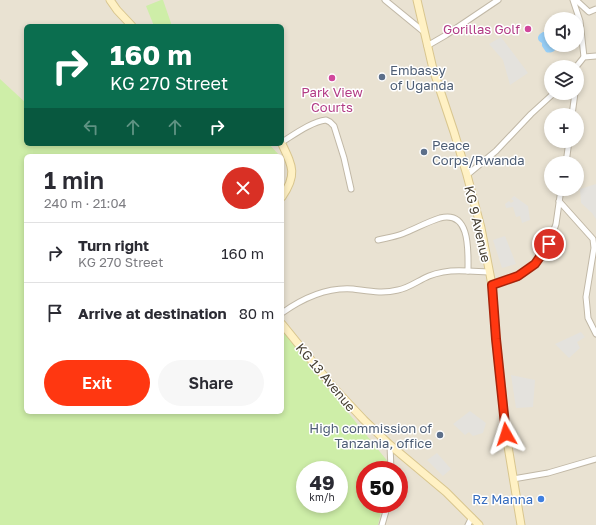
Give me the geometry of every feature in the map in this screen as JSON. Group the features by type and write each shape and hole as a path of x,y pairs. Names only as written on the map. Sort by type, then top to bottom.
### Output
{"main road":[{"path":"110,0 130,24"},
{"name":"KG 9 Avenue","path":"417,0 433,69 467,175 481,228 490,272 506,434 521,525"},
{"path":"283,146 289,160 292,174 289,187 284,194"},
{"name":"KG 13 Avenue","path":"284,326 333,387 364,420 390,445 446,492 479,525"}],"street":[{"path":"385,0 425,33"},
{"path":"427,46 498,0"},
{"path":"572,0 580,21 584,57 582,60"},
{"path":"576,0 589,12 596,9"},
{"path":"584,57 596,56"},
{"path":"467,175 496,151 546,100"},
{"path":"284,142 298,132 318,122 326,120 330,122 334,126 339,140 351,189"},
{"path":"492,285 518,276 535,264 549,244 554,231 560,196"},
{"path":"559,201 593,239 594,248 586,297 588,318 596,333"},
{"path":"378,240 400,234 438,218 447,217 456,220 462,225 466,233 468,271"},
{"path":"284,312 303,299 316,293 332,289 386,292 400,290 429,276 444,271 457,270 490,272"},
{"path":"390,445 391,461"},
{"path":"513,479 548,473 596,459"},
{"path":"382,525 385,513"},
{"path":"468,525 472,517"}],"shaded area":[{"path":"0,0 596,0 596,525 0,525"},
{"path":"501,37 528,73 510,85 503,60 489,44"},
{"path":"596,184 596,219 581,203 580,196 584,196 584,188"},
{"path":"514,196 528,206 530,220 522,223 520,216 516,217 513,207 506,208 505,204 509,201 511,203 514,201 511,199"},
{"path":"505,236 516,264 502,268 493,240"},
{"path":"581,332 585,337 577,342 580,348 569,358 555,344"},
{"path":"511,375 535,380 533,407 516,408"},
{"path":"470,411 486,423 483,433 473,436 469,432 465,435 453,424"},
{"path":"437,453 451,469 443,476 427,460"}],"green space":[{"path":"163,0 171,24 153,24 146,6"},
{"path":"0,79 24,101 24,146 271,146 278,154 24,154 24,414 284,414 284,322 320,378 387,461 356,461 356,513 381,513 378,525 0,525"}],"water":[{"path":"544,32 544,49 542,43 538,39 538,36"}],"place":[{"name":"Gorillas Golf","path":"528,29"},
{"name":"Embassy of Uganda","path":"382,77"},
{"name":"Park View Courts","path":"332,78"},
{"name":"Peace Corps/Rwanda","path":"424,152"},
{"name":"High commission of Tanzania, office","path":"440,435"},
{"name":"Rz Manna","path":"541,499"}],"route":[{"path":"506,434 492,285 518,276 535,264 549,244"}]}
